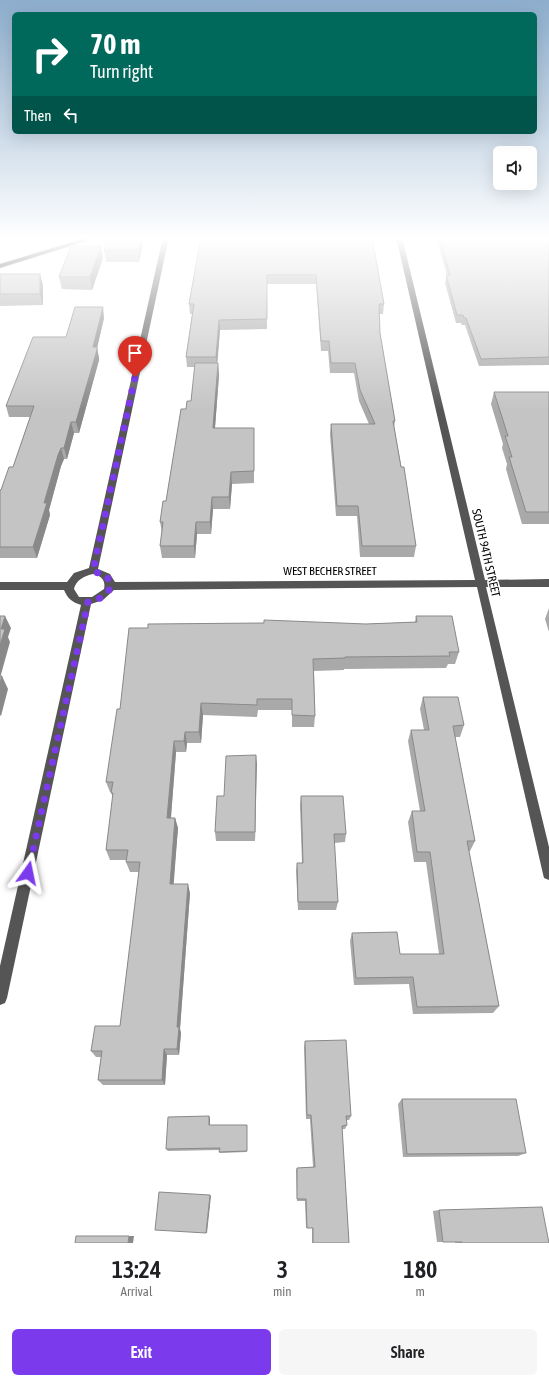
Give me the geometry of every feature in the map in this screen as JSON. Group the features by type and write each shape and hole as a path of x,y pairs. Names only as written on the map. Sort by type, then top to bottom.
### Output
{"street":[{"path":"93,571 153,295"},
{"name":"SOUTH 94TH STREET","path":"413,295 549,874"},
{"path":"93,571 107,576 111,586 105,595 100,599 88,602 74,598 70,594 70,586 78,576 93,571"},
{"name":"WEST BECHER STREET","path":"111,586 549,583"},
{"path":"0,586 70,586"},
{"path":"0,998 88,602"}],"building":[{"path":"191,295 267,295 267,319 219,320 216,357 186,357 194,304 189,304"},
{"path":"318,295 382,295 384,304 379,304 380,333 395,421 393,421 401,467 404,467 416,546 362,546 358,506 337,506 331,424 375,424 360,390 355,363 331,363 329,341 321,341"},
{"path":"452,295 549,295 549,357 481,359 466,318 464,318 463,315 457,315"},
{"path":"75,307 103,307 93,347 97,347 97,350 76,422 71,422 64,448 61,448 58,455 44,503 47,503 33,547 0,547 0,490 9,467 13,467 34,406 6,406 33,337 66,337"},
{"path":"195,363 218,363 213,428 254,428 254,471 231,472 229,497 212,497 210,522 196,522 194,546 160,546 163,522 160,522 163,501 166,501 181,409 186,409 187,401 191,401"},
{"path":"494,392 549,392 549,512 526,512 509,457 512,457 505,436 508,436"},
{"path":"0,616 5,616 1,629 5,629 0,645"},
{"path":"416,616 452,616 459,652 449,652 450,656 345,657 313,659 315,716 292,715 292,699 257,699 257,705 201,703 199,732 185,732 184,741 174,741 167,818 175,818 170,884 188,884 177,1027 179,1027 177,1049 164,1049 162,1080 98,1080 102,1051 91,1051 95,1026 120,1026 140,862 126,862 128,850 106,850 113,782 106,782 117,709 120,709 129,628 148,628 148,624 264,623 264,620 366,624 417,622"},
{"path":"423,697 458,697 464,725 453,726 475,841 467,841 499,1006 417,1007 413,977 356,978 352,933 397,932 400,954 444,954 430,852 417,852 412,811 425,811 411,730 429,730"},
{"path":"256,755 255,832 215,832 217,796 224,796 226,756"},
{"path":"301,796 343,796 346,834 334,834 338,902 298,902 297,863 303,863"},
{"path":"346,1040 351,1116 346,1116 347,1125 342,1126 349,1243 313,1243 313,1228 307,1228 306,1199 297,1199 297,1168 315,1167 311,1115 307,1115 305,1041"},
{"path":"402,1099 516,1099 526,1153 407,1154"},
{"path":"209,1116 209,1125 247,1125 247,1151 219,1152 220,1148 166,1149 168,1117"},
{"path":"159,1192 210,1195 206,1233 155,1230"},
{"path":"542,1207 549,1243 443,1242 439,1210"},
{"path":"76,1236 129,1236 128,1243 75,1243"}],"route":[{"path":"28,873 88,602 100,599 105,595 111,586 110,580 107,576 103,573 93,571 135,377"}]}
